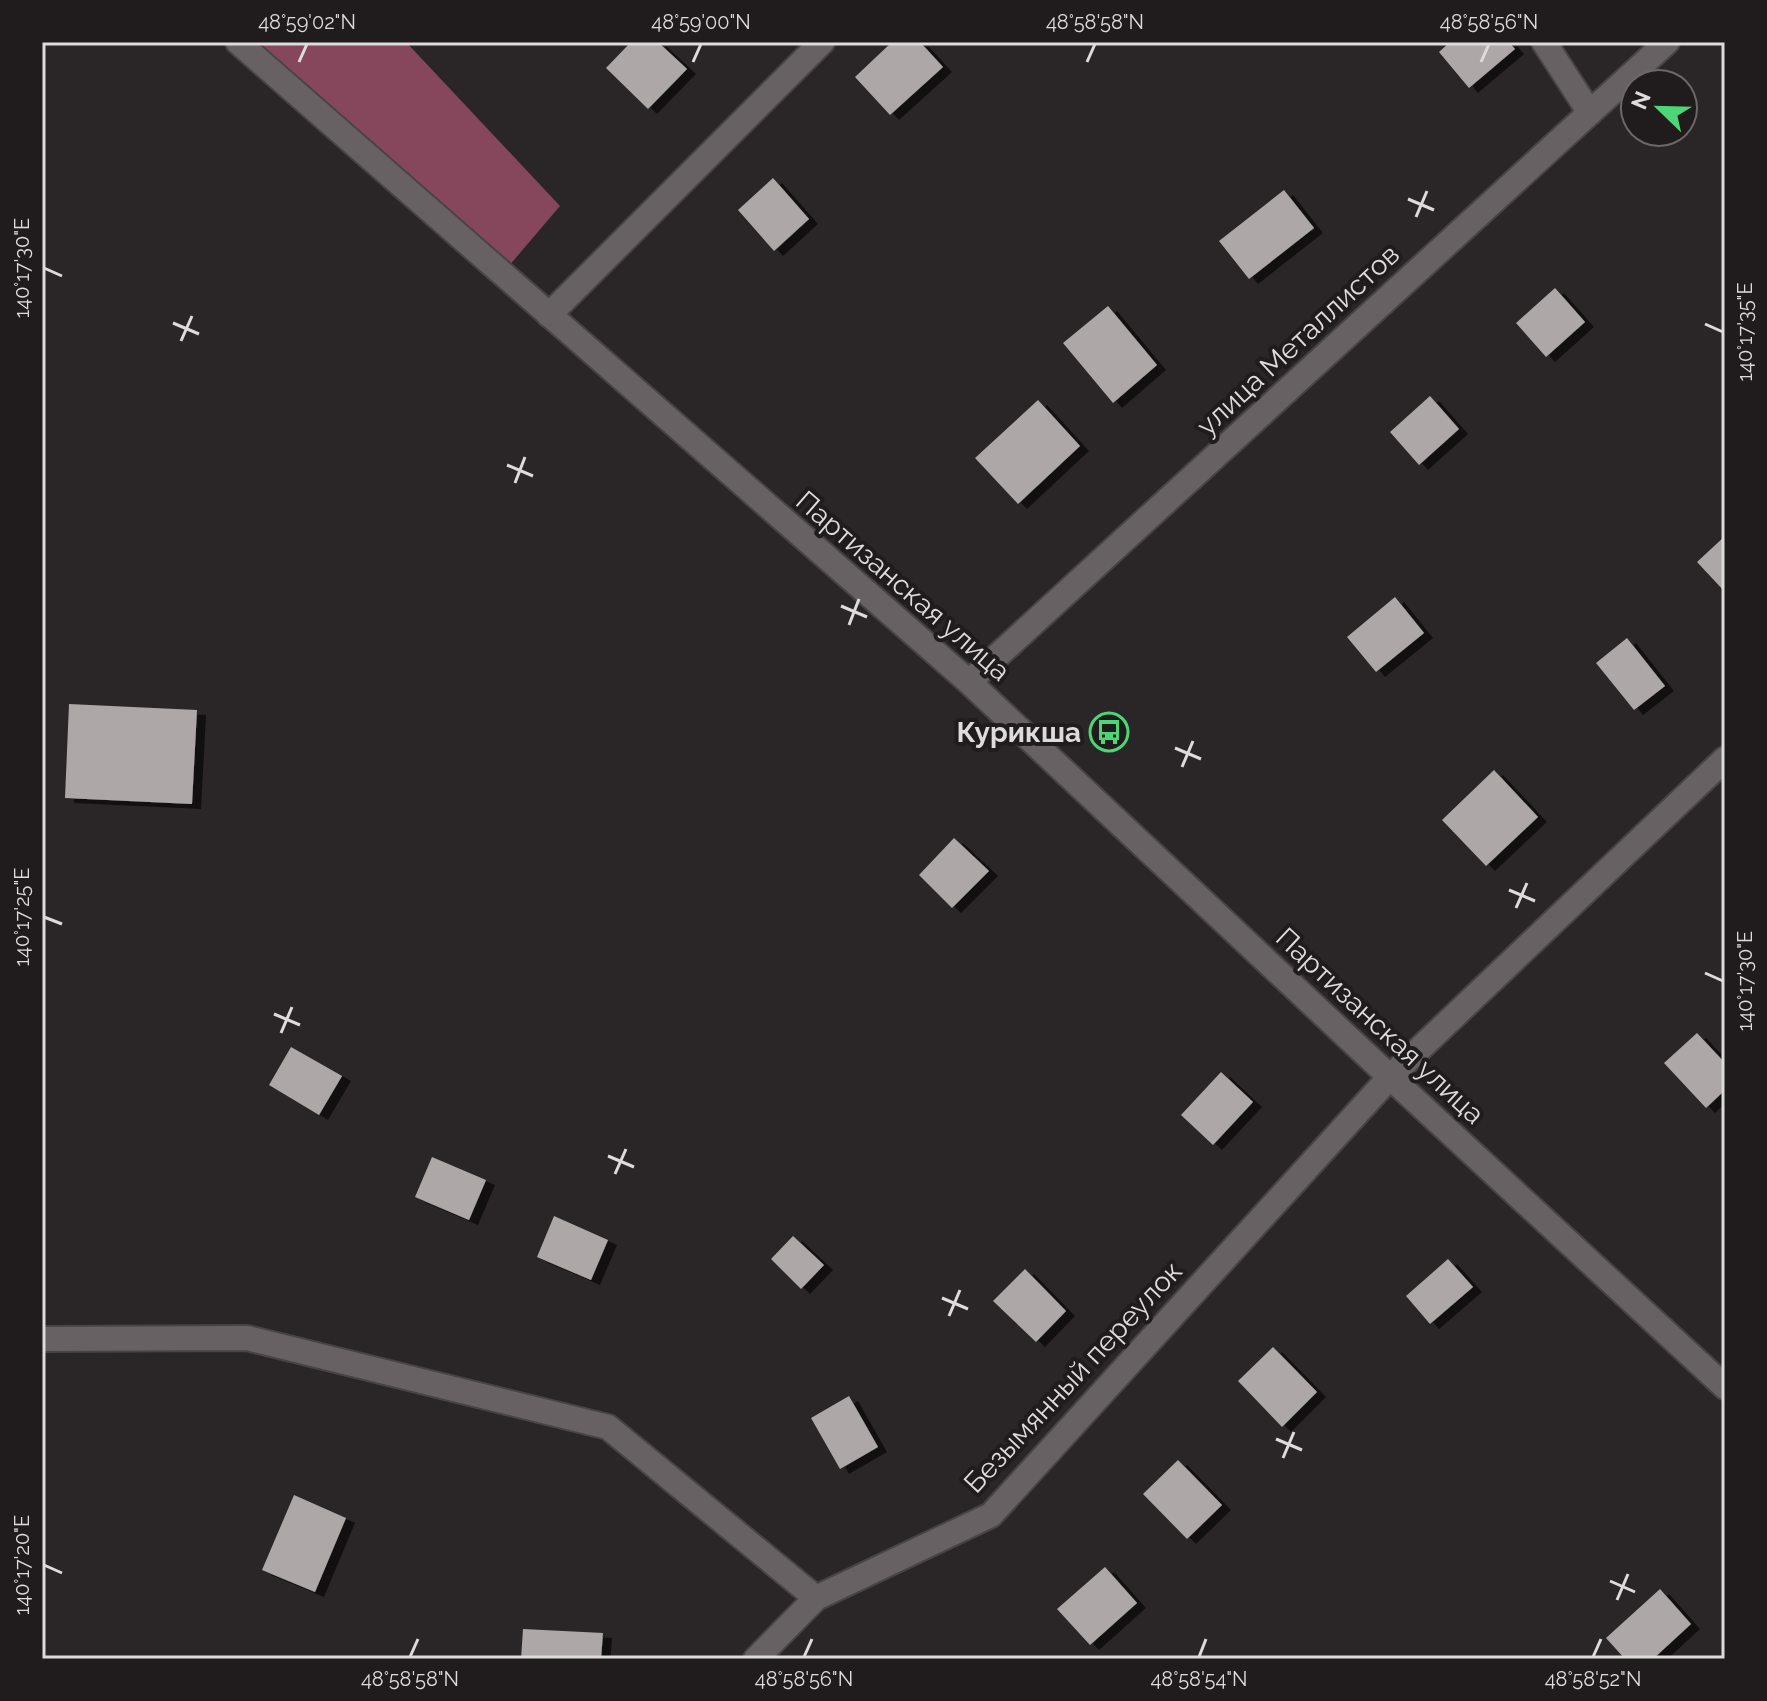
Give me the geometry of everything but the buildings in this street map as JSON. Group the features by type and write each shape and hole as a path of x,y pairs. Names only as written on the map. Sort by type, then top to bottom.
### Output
{"street":[{"name":"Партизанская улица","path":"238,42 969,682 1725,1387"},
{"path":"549,315 822,42"},
{"path":"1544,42 1590,113"},
{"name":"улица Металлистов","path":"969,682 1667,42"},
{"name":"Безымянный переулок","path":"756,1659 816,1598 991,1515 1390,1077 1725,759"},
{"path":"42,1339 247,1338 608,1427 816,1598"}],"shaded area":[{"path":"238,42 406,42 560,206 502,274"}],"place":[{"name":"Курикша","path":"1109,732"}]}
